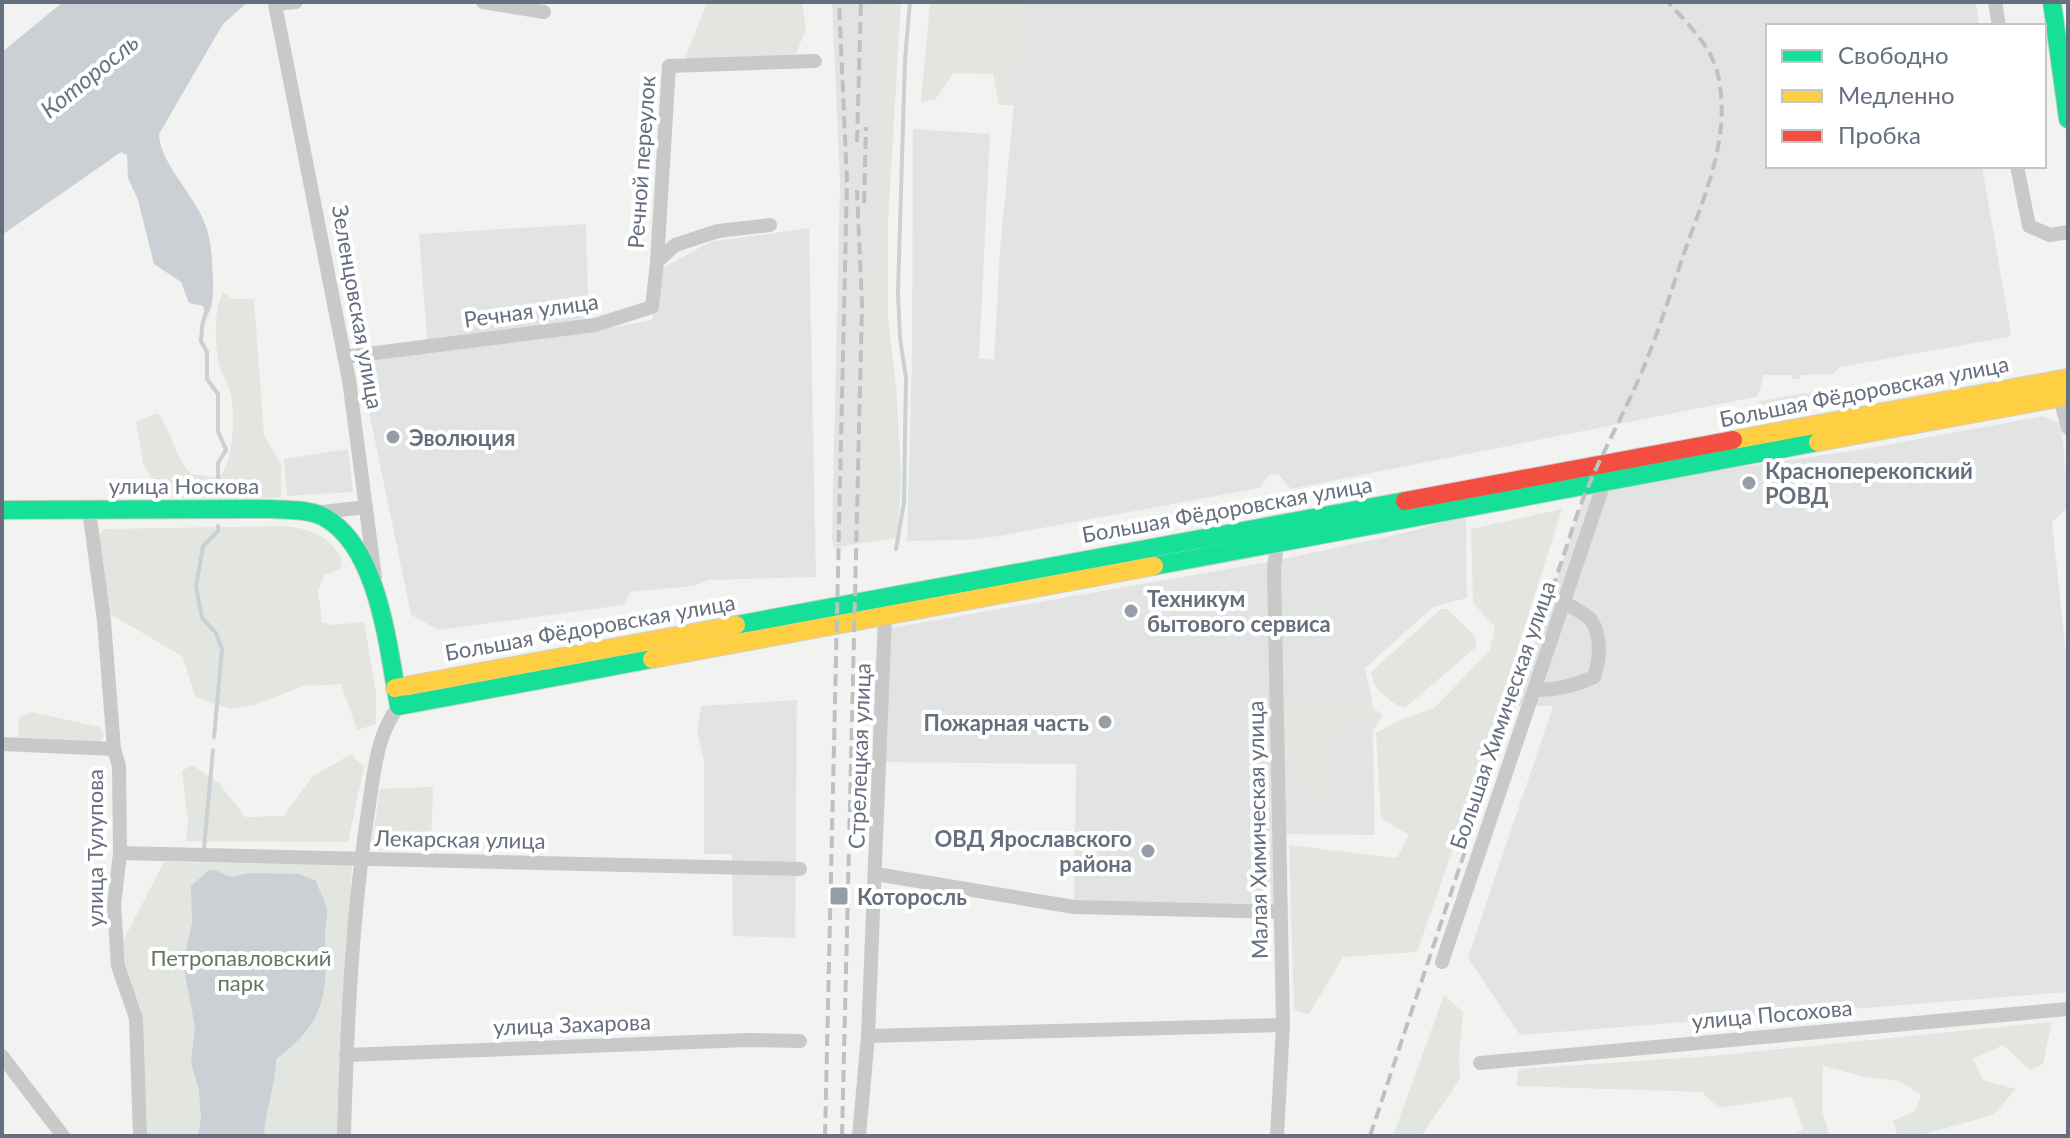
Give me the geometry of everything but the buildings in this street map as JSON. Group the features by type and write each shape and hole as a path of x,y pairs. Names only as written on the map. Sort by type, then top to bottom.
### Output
{"main road":[{"path":"2052,2 2068,119"},
{"name":"Большая Фёдоровская улица","path":"397,697 885,616 1604,483 2066,385"},
{"name":"Большая Фёдоровская улица","path":"397,697 1280,524 2066,385"},
{"name":"улица Носкова","path":"2,510 270,509 307,512"},
{"name":"Зеленцовская улица","path":"307,512 324,517 362,544 397,697"}],"street":[{"name":"Зеленцовская улица","path":"296,2 275,4 344,357 366,507 362,544"},
{"path":"483,2 544,12"},
{"path":"1995,2 1999,24"},
{"name":"Речной переулок","path":"657,262 669,66 815,61"},
{"path":"2017,168 2029,226 2050,235 2068,232"},
{"path":"657,262 675,245 718,231 770,225"},
{"name":"Речная улица","path":"344,357 595,325 652,307 657,262"},
{"path":"2066,385 2068,428"},
{"name":"Большая Химическая улица","path":"1442,962 1604,483"},
{"name":"улица Носкова","path":"307,512 366,507"},
{"name":"улица Тулупова","path":"89,510 104,621 114,749 119,766 120,853 114,905 118,966 136,1018 140,1136"},
{"name":"Малая Химическая улица","path":"1277,1136 1283,1025 1274,568 1280,524"},
{"path":"1534,690 1573,687 1594,677 1599,664 1599,645 1590,620 1564,602"},
{"name":"Стрелецкая улица","path":"859,1136 868,1036 885,616"},
{"path":"344,1136 346,1055 361,859 382,738 397,697"},
{"path":"2,744 114,749"},
{"name":"Лекарская улица","path":"120,853 800,869"},
{"path":"876,874 1074,907 1280,912"},
{"name":"улица Посохова","path":"1480,1063 2068,1009"},
{"path":"868,1036 1283,1025"},
{"name":"улица Захарова","path":"346,1055 748,1040 800,1041"},
{"path":"2,1056 63,1136"}],"shaded area":[{"path":"832,2 870,2 874,77 863,536 861,543 834,548 840,181"},
{"path":"1024,2 1976,2 1979,24 1766,24 1766,168 1982,168 2011,334 1840,367 1833,374 1801,375 1800,379 1792,379 1791,375 1764,375 1755,397 1291,489 1278,474 1269,475 1260,488 999,536 907,541 913,129 990,134 979,358 994,360 1000,249"},
{"path":"586,224 589,332 652,320 663,268 710,242 809,228 816,577 708,580 693,586 631,592 623,605 439,630 411,615 359,363 428,352 419,234"},
{"path":"2043,416 2061,424 2068,494 2068,507 2052,522 2068,655 2068,992 1520,1035 1468,958 1553,706 1514,706 1585,494 1705,472 1859,450"},
{"path":"348,449 353,492 287,496 284,459"},
{"path":"1466,516 1467,598 1433,607 1365,668 1372,700 1375,835 1279,834 1280,912 1074,907 1076,764 881,762 885,629 1274,561 1404,533"},
{"path":"797,700 795,938 733,936 732,854 704,854 704,761 697,731 701,706"}],"green space":[{"path":"707,2 802,2 806,29 790,68 685,59"},
{"path":"870,2 901,2 888,222 888,315 901,478 898,538 861,543 874,77"},
{"path":"930,2 1024,2 1014,105 999,105 993,74 954,73 935,100 921,102"},
{"path":"223,292 232,299 254,299 264,435 281,464 281,497 236,501 163,497 143,463 136,422 158,413 180,459 191,474 218,478 227,462 232,439 232,404 219,365 216,338 216,318"},
{"path":"1818,391 1820,404 1761,414 1759,401"},
{"path":"1562,509 1463,820 1417,952 1343,957 1309,1014 1294,1010 1289,845 1397,858 1409,835 1381,818 1376,733 1402,719 1434,708 1490,650 1495,627 1473,603 1471,529"},
{"path":"281,526 316,534 330,543 342,558 340,570 324,575 318,591 322,622 332,625 364,622 376,693 376,724 357,730 341,684 304,686 254,705 229,709 195,696 183,657 107,612 99,534 104,529"},
{"path":"1441,609 1447,609 1475,636 1476,647 1405,708 1399,706 1378,689 1371,672"},
{"path":"1283,702 1368,704 1383,715 1373,730 1340,729 1330,738 1335,780 1327,803 1319,798 1312,782 1290,775 1284,749"},
{"path":"31,712 100,727 104,736 99,743 18,737 19,717"},
{"path":"351,754 364,767 348,842 186,841 188,821 182,771 192,765 219,783 245,817 284,816 312,777"},
{"path":"433,787 431,851 371,850 380,789"},
{"name":"Петропавловский парк","path":"164,862 352,865 342,1136 147,1136 142,1012 126,969 123,941"},
{"path":"1444,995 1463,1012 1460,1079 1421,1136 1393,1136"},
{"path":"2052,1022 2043,1064 2030,1070 2003,1045 1973,1059 1983,1080 2016,1089 1993,1115 1917,1136 1898,1136 1893,1121 1915,1111 1921,1095 1899,1081 1865,1077 1823,1066 1822,1111 1830,1136 1794,1136 1803,1129 1792,1097 1719,1108 1702,1092 1516,1086 1519,1069 1711,1056"}],"water":[{"path":"63,2 248,2 223,24 159,134 165,157 200,213 207,231 213,290 212,304 206,317 203,306 189,303 181,282 154,264 138,200 128,178 127,155 121,152 2,235 2,52"},
{"path":"209,870 231,877 249,873 299,874 316,881 326,907 326,974 320,1006 305,1033 276,1059 264,1136 198,1136 201,1119 199,1090 191,1063 195,1027 183,963 192,923 191,886"}],"waterway":[{"path":"896,549 904,503 906,378 898,292 905,59 910,2"},
{"path":"206,312 201,341 207,352 207,379 218,394 218,431 226,450 218,463 218,491"},
{"path":"214,737 222,649 216,633 202,618 196,587 203,546 218,531 218,526"},
{"path":"204,848 213,750"}],"railway":[{"path":"825,1136 847,181 839,2"},
{"path":"857,142 861,2"},
{"path":"1370,1136 1578,512 1651,350 1716,158 1722,115 1714,61 1690,26 1668,2"},
{"path":"864,203 866,127"},
{"path":"842,1136 862,305 857,190"}],"traffic: fast":[{"path":"2052,2 2068,119"},
{"path":"1154,566 1818,442"},
{"path":"736,625 1405,501"},
{"path":"2,510 270,509 318,514 343,532 358,552 369,576 385,630 399,706 652,659"}],"traffic: slow":[{"path":"1733,440 2068,378"},
{"path":"1818,442 2068,396"},
{"path":"652,659 1154,566"},
{"path":"395,688 736,625"}],"traffic: jam":[{"path":"1405,501 1733,440"}],"place":[{"name":"Эволюция","path":"393,437"},
{"name":"Красноперекопский РОВД","path":"1749,483"},
{"name":"Техникум бытового сервиса","path":"1131,611"},
{"name":"Пожарная часть","path":"1105,722"},
{"name":"ОВД Ярославского района","path":"1148,851"},
{"name":"Которосль","path":"839,896"}]}
